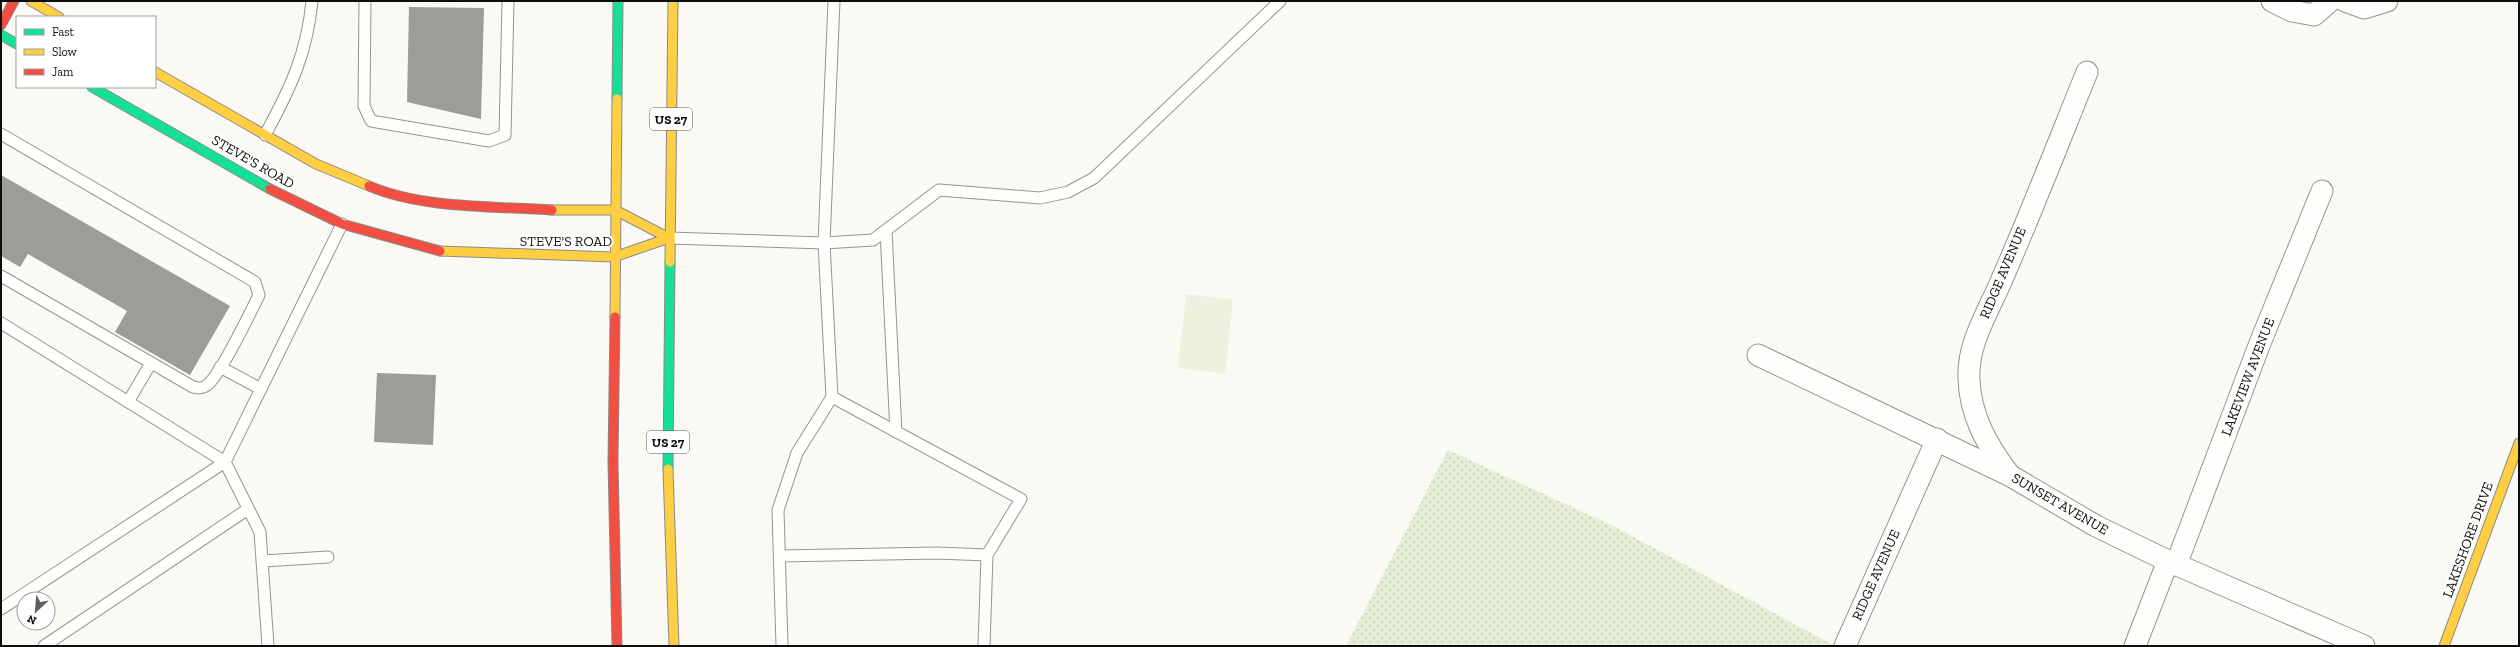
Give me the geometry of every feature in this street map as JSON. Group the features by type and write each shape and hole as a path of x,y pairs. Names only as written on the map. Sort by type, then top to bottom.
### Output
{"main road":[{"path":"1,24 14,1"},
{"path":"31,1 57,16"},
{"path":"617,646 613,462 614,210 618,1"},
{"name":"US 27","path":"673,1 669,238 668,466 674,646"},
{"path":"1,35 16,43"},
{"name":"STEVE'S ROAD","path":"156,73 265,135 336,173 374,188 412,198 471,205 576,211 614,210 669,238"},
{"name":"STEVE'S ROAD","path":"94,88 294,202 342,224 432,250 560,258 614,257 669,238"},
{"name":"LAKESHORE DRIVE","path":"2444,646 2519,443"}],"street":[{"path":"2272,1 2292,11 2314,15 2330,1"},
{"path":"2345,1 2364,8 2387,1"},
{"name":"RIDGE AVENUE","path":"2009,475 1990,448 1974,410 1969,379 1971,356 1980,326 2002,280 2087,72"},
{"name":"LAKEVIEW AVENUE","path":"2135,646 2172,563 2322,192"},
{"name":"SUNSET AVENUE","path":"1758,354 2009,475 2096,526 2172,563 2364,646"},
{"name":"RIDGE AVENUE","path":"1845,646 1937,439"}],"lane":[{"path":"265,135 292,85 309,32 312,1"},
{"path":"365,1 364,106 371,121 489,141 505,135 508,1"},
{"path":"782,646 778,510 798,453 832,397 824,243 834,1"},
{"path":"669,238 824,243 873,240 940,190 1040,198 1068,192 1094,178 1280,1"},
{"path":"1,134 255,282 259,296 220,367 209,384 202,388 192,387 1,276"},
{"path":"1,609 225,462 342,224"},
{"path":"886,231 896,432"},
{"path":"1,323 225,462 260,532 264,561 268,646"},
{"path":"128,402 151,363"},
{"path":"220,367 261,389"},
{"path":"832,397 1021,499 987,555 984,646"},
{"path":"44,646 248,509"},
{"path":"780,556 937,553 987,555"},
{"path":"264,561 328,557"}],"green space":[{"path":"1186,294 1233,300 1225,374 1178,368"},
{"path":"1448,450 1613,526 1835,646 1346,646"}],"building":[{"path":"409,7 484,8 481,119 407,102"},
{"path":"1,175 230,306 190,375 115,332 127,311 28,254 20,267 1,256"},
{"path":"377,373 436,375 433,445 374,442"}],"traffic: fast":[{"path":"617,99 618,1"},
{"path":"1,35 16,43"},
{"path":"94,88 270,189"},
{"path":"668,469 670,262"}],"traffic: slow":[{"path":"31,1 57,16"},
{"path":"670,262 673,1"},
{"path":"156,73 316,164 369,186"},
{"path":"615,317 617,99"},
{"path":"552,210 615,210 669,238"},
{"path":"440,251 614,257 669,238"},
{"path":"2444,646 2519,443"},
{"path":"668,469 674,646"}],"traffic: jam":[{"path":"1,25 14,1"},
{"path":"369,186 412,199 435,203 552,210"},
{"path":"270,189 342,224 440,251"},
{"path":"615,317 613,462 617,646"}]}
